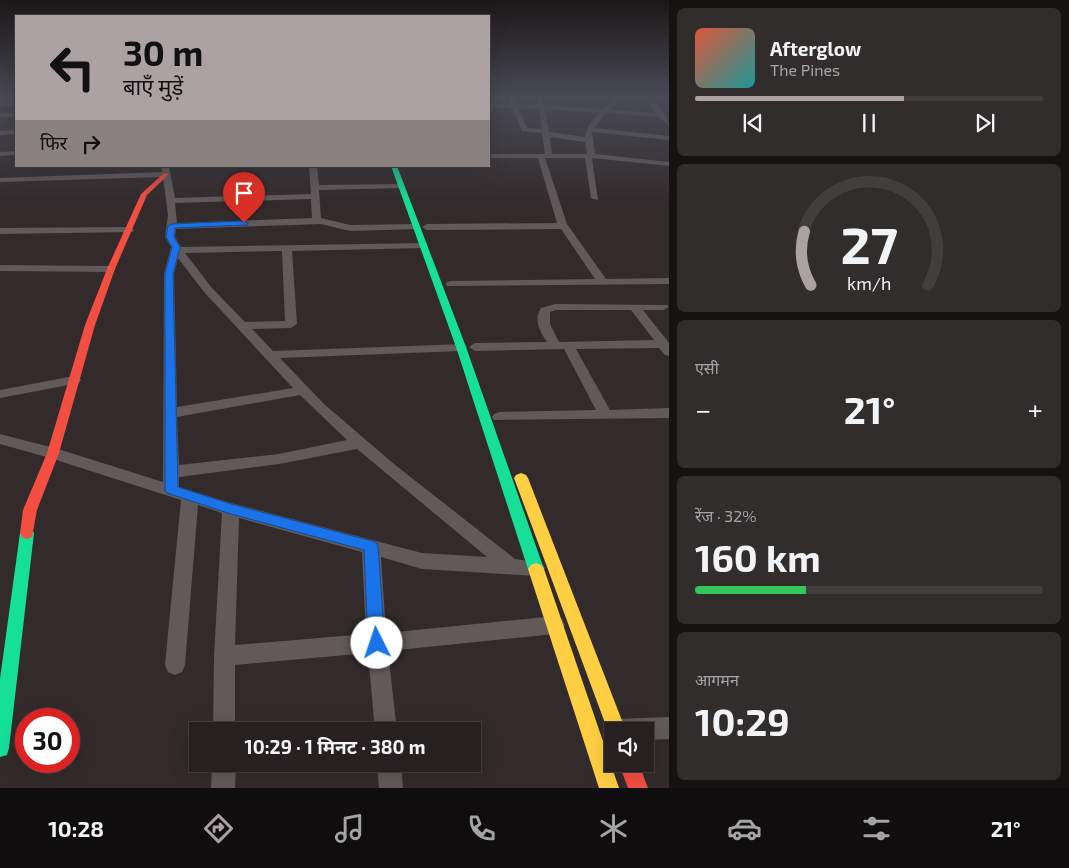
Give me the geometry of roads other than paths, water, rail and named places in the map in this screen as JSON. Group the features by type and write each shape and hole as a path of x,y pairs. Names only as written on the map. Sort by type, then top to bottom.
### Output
{"main road":[{"path":"394,167 401,186 450,284 456,300"},
{"path":"402,167 422,227 423,245 461,348 609,788"},
{"path":"0,748 30,510 53,453 90,325 111,270 144,194 166,170"},
{"path":"518,470 614,722"},
{"path":"632,772 638,788"}],"street":[{"path":"545,133 545,156 563,226 603,282"},
{"path":"549,133 589,140"},
{"path":"589,133 589,156 595,198"},
{"path":"617,133 669,138"},
{"path":"0,154 15,154"},
{"path":"492,156 589,156 669,164"},
{"path":"98,176 102,167"},
{"path":"313,167 317,220"},
{"path":"6,178 98,176 166,170 173,215 170,237 208,290 304,390 360,443 388,468 512,567"},
{"path":"171,201 401,186"},
{"path":"172,226 317,220 350,228 563,226"},
{"path":"0,231 129,230"},
{"path":"177,249 423,245"},
{"path":"242,326 291,324 287,247"},
{"path":"171,490 169,274 177,249"},
{"path":"0,268 111,270"},
{"path":"450,284 669,281"},
{"path":"606,415 562,346 542,319 542,314 545,310 555,307 663,307"},
{"path":"634,307 666,348"},
{"path":"475,347 666,348"},
{"path":"270,355 461,348"},
{"path":"0,394 74,380"},
{"path":"171,413 304,390"},
{"path":"499,417 669,414"},
{"path":"0,439 53,453 231,509 422,560 536,568"},
{"path":"171,472 278,459 360,443"},
{"path":"175,665 190,496"},
{"path":"224,722 224,656 231,509"},
{"path":"371,546 377,643 385,722"},
{"path":"224,656 555,625"},
{"path":"654,729 669,728"},
{"path":"223,788 224,772"},
{"path":"390,772 392,788"}]}
